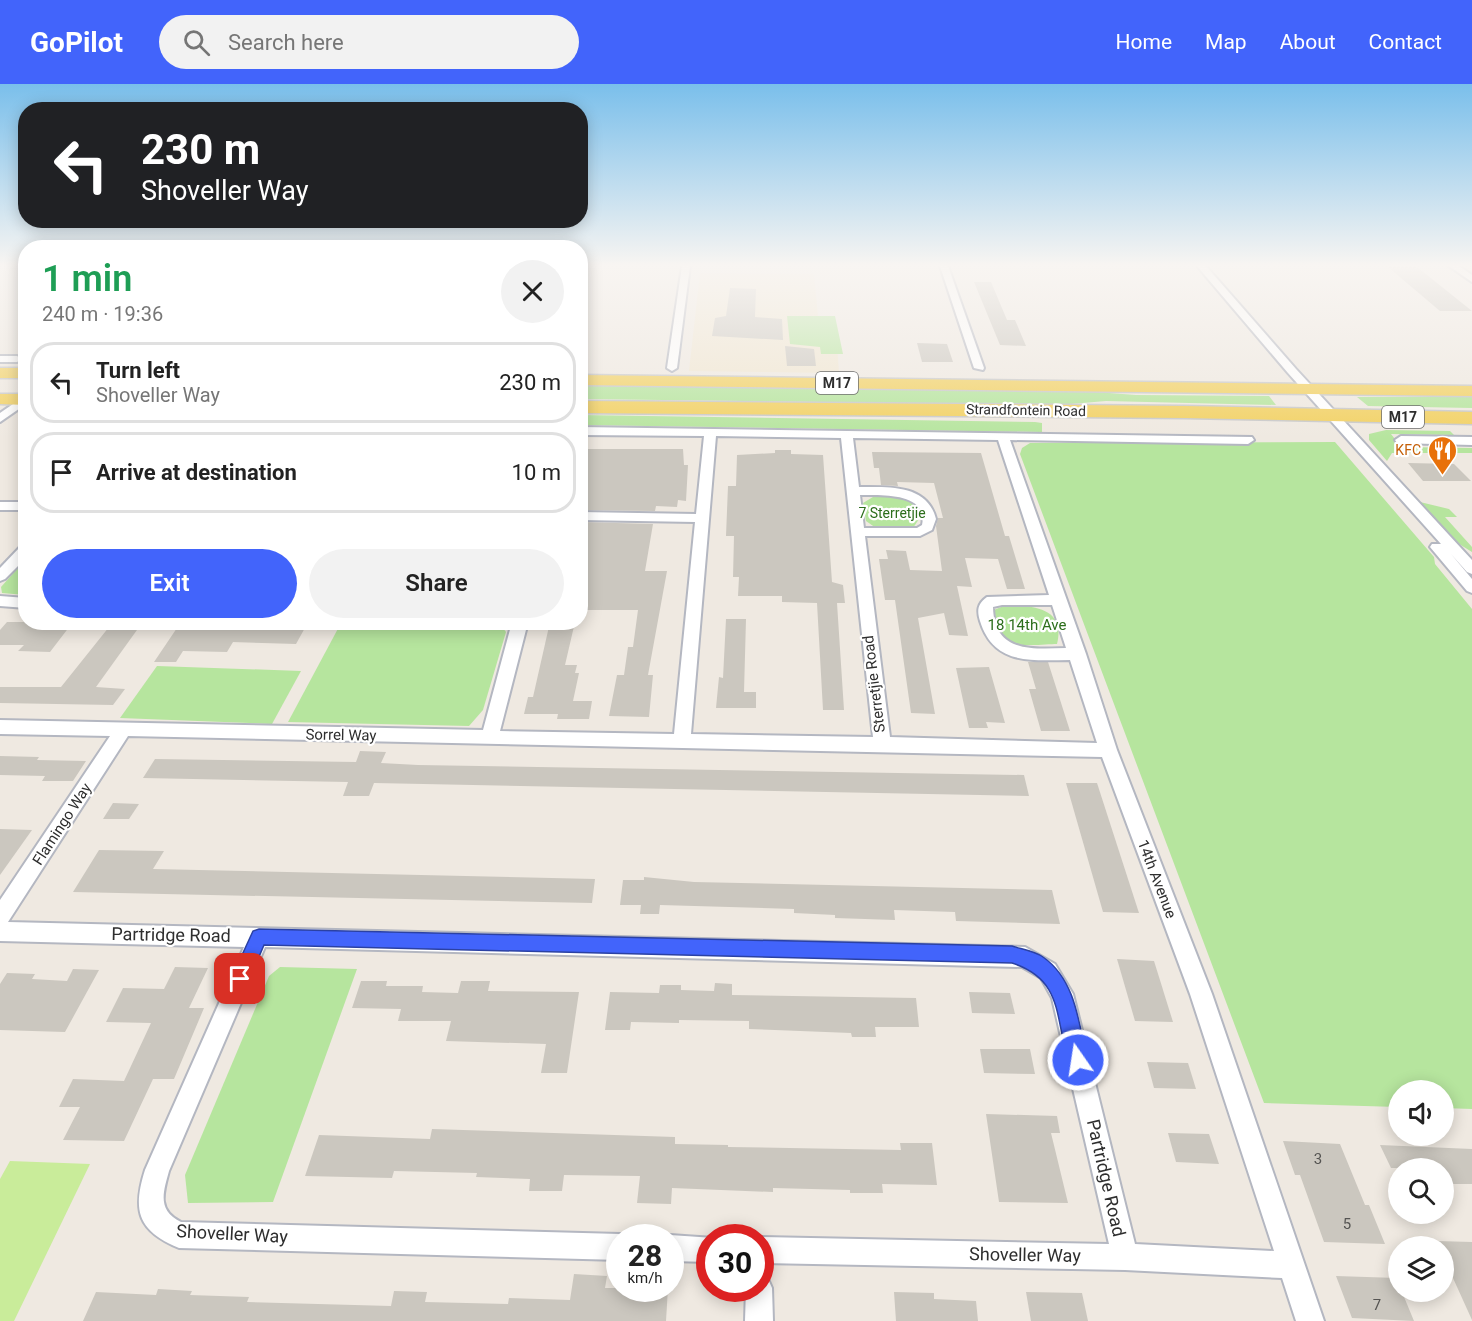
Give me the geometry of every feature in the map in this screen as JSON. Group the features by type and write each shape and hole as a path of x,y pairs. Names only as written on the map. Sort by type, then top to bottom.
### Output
{"main road":[{"path":"0,373 18,367"},
{"name":"Strandfontein Road","path":"588,380 1472,391"},
{"path":"0,399 18,399"},
{"name":"Strandfontein Road","path":"588,406 1472,418"}],"street":[{"path":"672,368 678,324"},
{"path":"964,324 979,368"},
{"path":"1252,324 1472,569"},
{"path":"0,359 18,365"},
{"path":"0,419 18,405"},
{"name":"Strandfontein Road","path":"588,431 1248,440"},
{"path":"682,741 710,432"},
{"name":"Sterretjie Road","path":"847,435 856,532 882,744 1108,750"},
{"name":"14th Avenue","path":"1003,437 1078,654 1108,750 1201,994 1310,1321"},
{"path":"1401,440 1472,441"},
{"path":"1382,468 1417,523 1472,588"},
{"path":"852,491 912,495 924,503 929,518 927,527 920,532 856,532"},
{"path":"0,506 18,506"},
{"path":"588,516 702,518"},
{"path":"0,576 18,557"},
{"path":"1059,600 997,600 986,605 985,612 994,640 1005,649 1018,652 1078,654"},
{"path":"0,601 18,602"},
{"path":"489,738 520,630"},
{"name":"Sorrel Way","path":"0,727 882,744"},
{"name":"Flamingo Way","path":"0,917 123,730"},
{"name":"Partridge Road","path":"0,931 1025,957 1048,971 1062,994 1125,1257"},
{"name":"Shoveller Way","path":"259,937 157,1170 149,1195 150,1210 156,1222 164,1229 179,1235 606,1246"},
{"name":"Shoveller Way","path":"774,1250 1125,1257 1290,1264"},
{"path":"759,1302 759,1321"}],"shaded area":[{"path":"694,324 836,324 839,373 689,371"}],"green space":[{"path":"788,324 837,324 843,354 821,354 820,347 790,344"},
{"path":"588,385 1082,391 1136,395 1269,396 1276,405 1106,401 1059,405 588,399"},
{"path":"1357,397 1472,397 1472,408 1368,406"},
{"path":"588,415 1035,422 1042,423 1042,432 588,425"},
{"path":"1386,430 1450,431 1454,435 1391,434 1401,447 1472,448 1472,453 1392,453 1387,461 1369,440 1369,434"},
{"path":"1335,442 1434,557 1435,564 1472,609 1472,1109 1454,1108 1454,1080 1388,1080 1388,1107 1264,1103 1020,454 1022,448 1030,443"},
{"name":"7 Sterretjie","path":"873,497 906,497 916,502 921,516 913,528 876,528 866,521 863,503"},
{"path":"1420,502 1449,509 1457,517 1445,517 1472,547 1472,552 1451,539"},
{"path":"18,568 18,594 2,593 1,587"},
{"name":"18 14th Ave","path":"1006,605 1036,608 1052,616 1057,622 1057,644 1026,645 1004,639 1000,634 994,610"},
{"path":"337,630 504,630 506,632 483,710 469,726 288,722"},
{"path":"157,666 301,671 272,724 120,718"},
{"path":"280,967 357,969 273,1202 188,1203 185,1175 269,976"},
{"path":"10,1161 90,1164 14,1321 0,1321 0,1179"}],"building":[{"path":"714,324 782,324 783,340 712,336"},
{"path":"991,324 1017,324 1026,346 1000,345"},
{"path":"917,343 947,344 953,362 922,362"},
{"path":"785,346 814,349 816,366 787,366"},
{"path":"588,449 683,449 684,465 688,465 686,501 678,500 677,507 656,506 655,511 588,510"},
{"path":"775,450 791,450 791,454 823,455 832,582 843,585 845,603 837,603 844,710 823,710 817,603 782,602 782,596 738,596 739,577 733,577 734,536 726,536 728,486 736,486 737,455 775,453"},
{"path":"872,452 981,453 1005,536 1009,536 1025,589 1007,589 998,559 965,558 972,587 957,586 968,636 949,635 944,613 918,618 935,714 911,713 895,600 885,600 879,559 888,559 886,550 906,551 910,570 942,571 936,526 938,518 943,518 934,483 897,482 898,486 881,485 879,468 874,468"},
{"name":"KFC","path":"1408,463 1454,464 1471,481 1423,481"},
{"path":"588,522 653,524 645,571 667,571 648,675 653,675 649,717 609,716 617,675 624,675 628,647 633,647 638,610 588,610"},
{"path":"726,619 746,619 744,692 756,692 756,708 716,708 719,677 723,678"},
{"path":"7,622 18,622 18,630 67,630 50,652 18,651 24,645 0,645 0,630"},
{"path":"107,630 137,630 96,687 125,689 113,705 0,703 0,687 61,687"},
{"path":"176,630 304,630 296,644 233,642 227,652 183,651 176,662 154,662"},
{"path":"548,630 573,630 565,665 577,665 575,673 579,673 573,701 592,701 589,719 557,719 558,714 524,714 528,697 533,697"},
{"path":"1028,662 1048,662 1070,731 1041,731 1029,689 1036,689"},
{"path":"989,667 1005,723 986,722 988,728 969,728 956,668"},
{"path":"360,751 386,752 381,763 418,765 1024,775 1029,796 374,783 369,796 343,796 348,782 143,778 155,759 356,762"},
{"path":"0,756 39,757 37,760 86,761 73,781 42,781 45,776 0,775"},
{"path":"1066,783 1097,783 1139,913 1103,912"},
{"path":"113,803 139,804 129,819 103,819"},
{"path":"0,829 32,830 0,875"},
{"path":"99,850 164,851 153,869 595,879 592,903 73,892"},
{"path":"644,877 694,882 1052,890 1060,924 956,921 955,912 894,910 895,920 835,918 835,915 794,913 794,909 660,905 659,914 640,914 641,905 620,905 623,880 644,880"},
{"path":"1117,959 1154,961 1173,1022 1135,1021"},
{"path":"175,967 208,968 189,1008 204,1008 174,1079 153,1079 124,1141 63,1140 80,1107 59,1107 73,1079 124,1081 151,1023 106,1022 123,988 164,989"},
{"path":"73,969 99,970 65,1032 0,1030 0,984 7,973 35,974 32,979 67,981"},
{"path":"361,981 387,981 386,986 423,986 422,992 458,993 461,981 490,981 488,991 579,992 567,1073 541,1073 546,1044 446,1041 451,1021 398,1021 401,1009 352,1008"},
{"path":"715,983 732,984 732,995 916,998 919,1027 875,1027 876,1037 852,1037 851,1033 749,1029 749,1021 631,1022 630,1030 605,1030 610,992 659,993 660,985 681,985 681,990 714,991"},
{"path":"969,992 1010,993 1015,1014 972,1013"},
{"path":"980,1049 1030,1049 1035,1074 984,1073"},
{"path":"1147,1062 1188,1063 1196,1089 1154,1088"},
{"path":"986,1114 1057,1116 1060,1133 1051,1133 1068,1203 999,1202"},
{"path":"432,1129 675,1137 675,1144 728,1145 728,1147 901,1150 900,1143 932,1143 937,1185 882,1184 883,1193 773,1188 773,1192 672,1188 671,1204 637,1203 640,1176 564,1175 562,1191 529,1191 530,1179 476,1177 477,1173 394,1171 392,1178 305,1176 319,1135 430,1139"},
{"path":"1168,1133 1209,1134 1219,1164 1176,1162"},
{"path":"1283,1141 1340,1144 1365,1205 1369,1205 1385,1244 1324,1242 1300,1175 1295,1175"},
{"path":"1380,1145 1472,1149 1472,1184 1454,1184 1454,1158 1388,1158 1388,1162"},
{"path":"1454,1241 1472,1242 1472,1320 1454,1280"},
{"path":"574,1274 606,1276 606,1302 667,1302 666,1321 83,1321 96,1292 156,1295 158,1289 192,1291 190,1295 249,1297 247,1302 391,1306 394,1291 427,1292 425,1302 508,1304 509,1298 570,1300"},
{"path":"1336,1276 1388,1278 1388,1302 1406,1302 1414,1321 1352,1318"},
{"path":"894,1292 934,1293 934,1299 976,1301 978,1321 896,1321"},
{"path":"1026,1292 1082,1293 1088,1321 1031,1321"}],"place":[{"name":"KFC","path":"1442,476"}],"route":[{"path":"240,979 259,937 1012,955 1025,957 1037,963 1048,971 1057,983 1062,994 1078,1060"}]}
